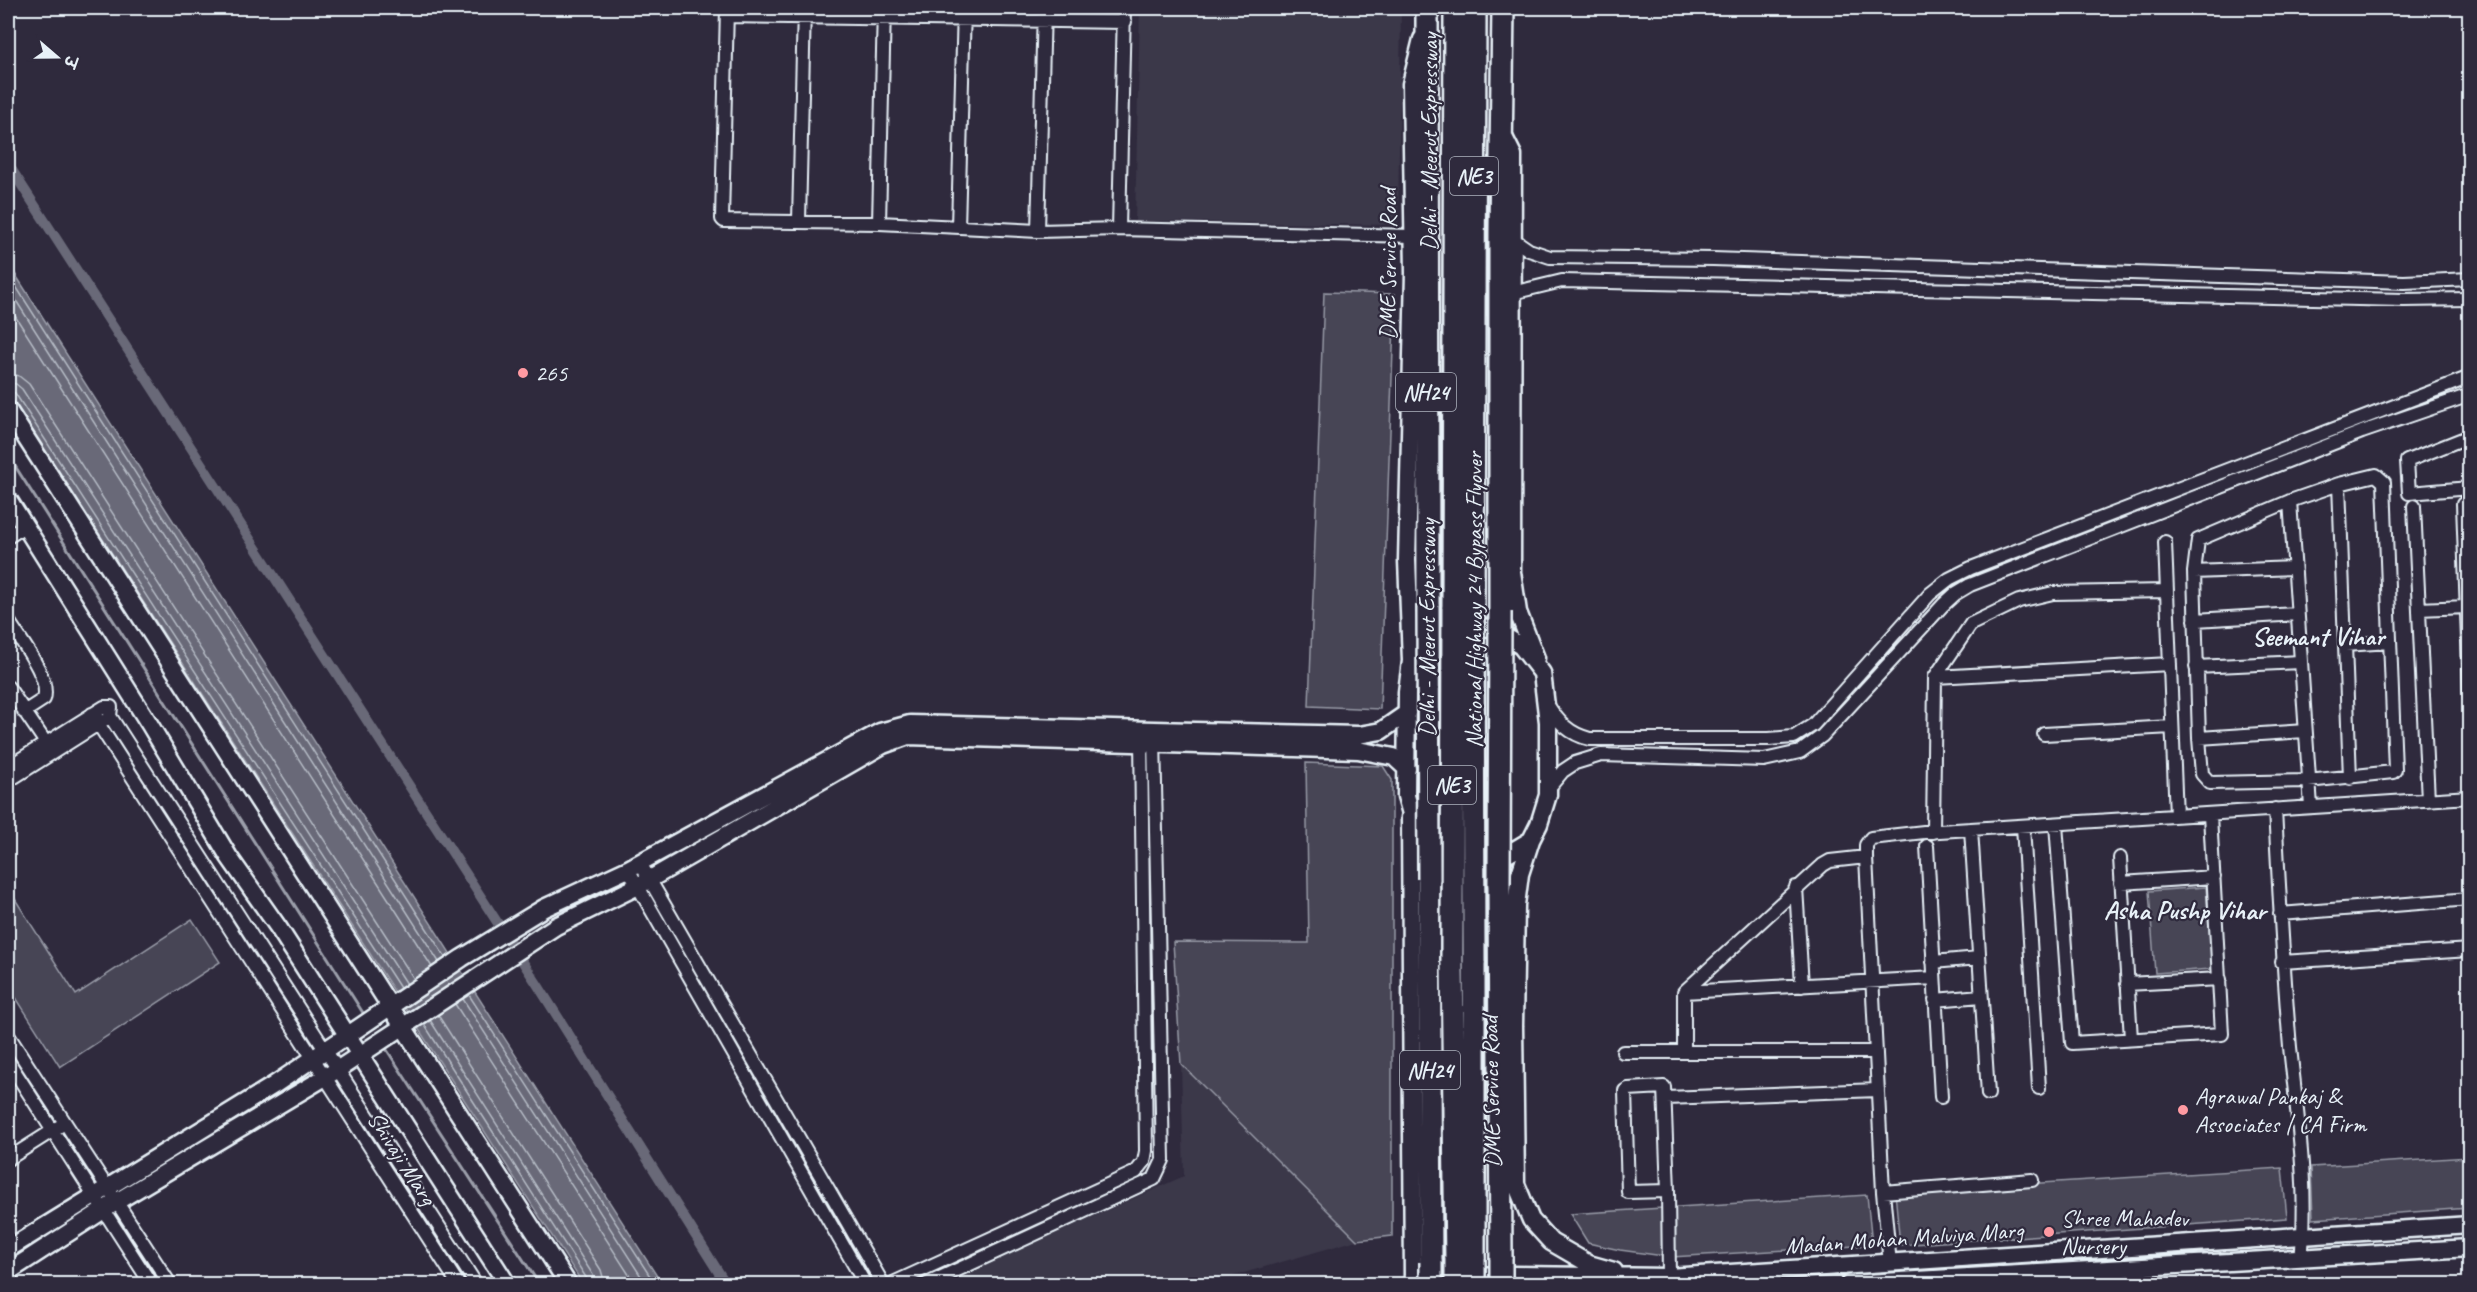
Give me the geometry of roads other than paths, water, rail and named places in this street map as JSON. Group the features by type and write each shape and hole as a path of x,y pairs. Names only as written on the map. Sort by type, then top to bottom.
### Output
{"highway":[{"name":"Delhi - Meerut Expressway","path":"1455,8 1464,343 1474,962 1465,1258 1456,1284"},
{"name":"Delhi - Meerut Expressway","path":"1474,1284 1465,1258 1452,962 1464,343 1475,8"},
{"name":"National Highway 24 Bypass Flyover","path":"1501,1284 1498,695 1507,235 1501,132 1503,8"},
{"name":"National Highway 24 Bypass Flyover","path":"1419,1282 1427,11"}],"street":[{"path":"1119,229 1124,8"},
{"name":"DME Service Road","path":"1411,661 1407,560 1413,236 1411,84 1427,11"},
{"path":"1125,22 1044,14 727,12 722,219 729,223 799,221 879,223 1038,231 1119,229 1413,236"},
{"path":"799,221 804,12"},
{"path":"879,223 884,13"},
{"path":"958,227 964,13"},
{"path":"1038,231 1044,14"},
{"path":"1507,235 1529,250 1550,257 2404,282 2469,279"},
{"path":"1507,235 1512,292 1512,572 1518,612 1542,673 1548,722 1548,789 1539,824 1531,840 1501,858 1466,861 1431,847 1415,828 1406,796 1407,712 1411,661 1419,646 1437,631 1462,626 1491,628 1521,646 1542,673"},
{"path":"1512,292 1562,281 2404,300 2469,299"},
{"path":"1546,703 1558,721 1568,730 1590,739 1758,739 1794,736 1813,725 1930,594 1949,579 1982,564 2469,377"},
{"path":"1548,789 1563,771 1601,755 1764,760 1800,752 1822,736 1943,605 1970,585 2362,432 2469,395"},
{"path":"8,410 568,1284"},
{"path":"2469,436 2407,461 2409,492 2469,488"},
{"path":"2376,475 2384,482 2396,768 2392,772 2308,782 2210,783 2202,774 2199,738 2194,572 2197,543 2200,538 2290,501 2338,484 2376,475"},
{"path":"2338,484 2350,778"},
{"path":"8,499 23,527 167,754 229,857 353,1032 358,1056 507,1284"},
{"path":"2290,501 2311,807"},
{"path":"2463,504 2466,608 2463,678 2469,696"},
{"path":"2414,506 2428,800"},
{"path":"8,537 23,527"},
{"path":"2165,542 2176,816"},
{"path":"2194,572 2295,568"},
{"path":"1933,832 1935,677 1971,624 2019,601 2053,593 2167,591"},
{"path":"2419,609 2466,608"},
{"path":"2195,620 2297,614"},
{"path":"8,620 27,649 46,687 44,699 24,712"},
{"path":"2345,645 2390,642"},
{"path":"2196,667 2300,662"},
{"path":"1935,677 2170,664"},
{"path":"8,687 46,743"},
{"path":"8,782 95,719 130,697"},
{"path":"108,710 320,1056"},
{"path":"8,1249 331,1074 556,926 644,883 883,745 908,736 1359,735 1381,731 1407,712"},
{"path":"8,767 46,743 95,719"},
{"path":"95,719 320,1056"},
{"path":"8,1272 105,1198 495,937 544,908 634,866 880,732 910,724 1148,736 1358,750 1394,756 1407,769"},
{"path":"2044,734 2172,727"},
{"path":"2199,738 2305,731"},
{"path":"891,1284 1136,1172 1144,1162 1146,1151 1148,736"},
{"path":"927,1284 1154,1179 1160,1171 1163,1148 1148,736"},
{"path":"1758,739 1764,760"},
{"path":"1890,1264 1883,1192 1866,857 1868,842 1876,836 2469,797"},
{"path":"1410,810 1410,1027 1419,1282"},
{"path":"2275,810 2282,962 2301,1160 2304,1235 2301,1258"},
{"path":"2056,824 2072,1043 2223,1034 2210,815"},
{"path":"2023,826 2039,1088"},
{"path":"1971,829 1988,1094"},
{"name":"DME Service Road","path":"1531,840 1520,874 1516,905 1514,1026 1516,1184 1532,1220 1551,1242 1589,1264 1636,1276"},
{"path":"1927,846 1941,1097"},
{"path":"1684,1052 1684,992 1796,887 1826,863 1866,857"},
{"path":"2120,858 2131,1039"},
{"path":"634,866 883,1284"},
{"path":"2121,883 2214,877"},
{"path":"644,883 865,1284"},
{"path":"1796,887 1802,986"},
{"path":"2280,914 2469,899"},
{"path":"2282,962 2469,950"},
{"path":"1933,962 1979,958"},
{"path":"1684,992 1934,978"},
{"path":"2127,984 2220,979"},
{"path":"1935,1000 1981,996"},
{"path":"8,1035 65,1123 151,1284"},
{"path":"1623,1052 1876,1052"},
{"name":"Shivaji Marg","path":"320,1056 457,1282 467,1271"},
{"path":"8,1061 53,1131 170,1284"},
{"name":"Shivaji Marg","path":"331,1074 476,1284"},
{"path":"1668,1191 1631,1193 1627,1191 1626,1091 1628,1089 1664,1087 1666,1098 1668,1191 1669,1277"},
{"path":"1666,1098 1878,1090"},
{"path":"8,1159 65,1123"},
{"path":"1883,1192 2032,1180"},
{"name":"Madan Mohan Malviya Marg","path":"1419,1282 1513,1275 1669,1277 2469,1225"},
{"name":"Madan Mohan Malviya Marg","path":"1849,1284 1968,1281 2032,1274 2469,1248"},
{"path":"1968,1281 1971,1258"},
{"path":"2016,1284 2032,1274"}],"water":[{"path":"8,263 662,1284 583,1284 8,392"}],"waterway":[{"path":"8,164 539,987 726,1284"},
{"path":"8,455 365,1016"},
{"path":"385,1047 539,1284"}],"place":[{"name":"265","path":"523,373"},
{"name":"Agrawal Pankaj & Associates | CA Firm","path":"2183,1110"},
{"name":"Shree Mahadev Nursery","path":"2049,1232"}],"district":[{"name":"Seemant Vihar","path":"2318,636"},
{"name":"Asha Pushp Vihar","path":"2185,910"}]}
